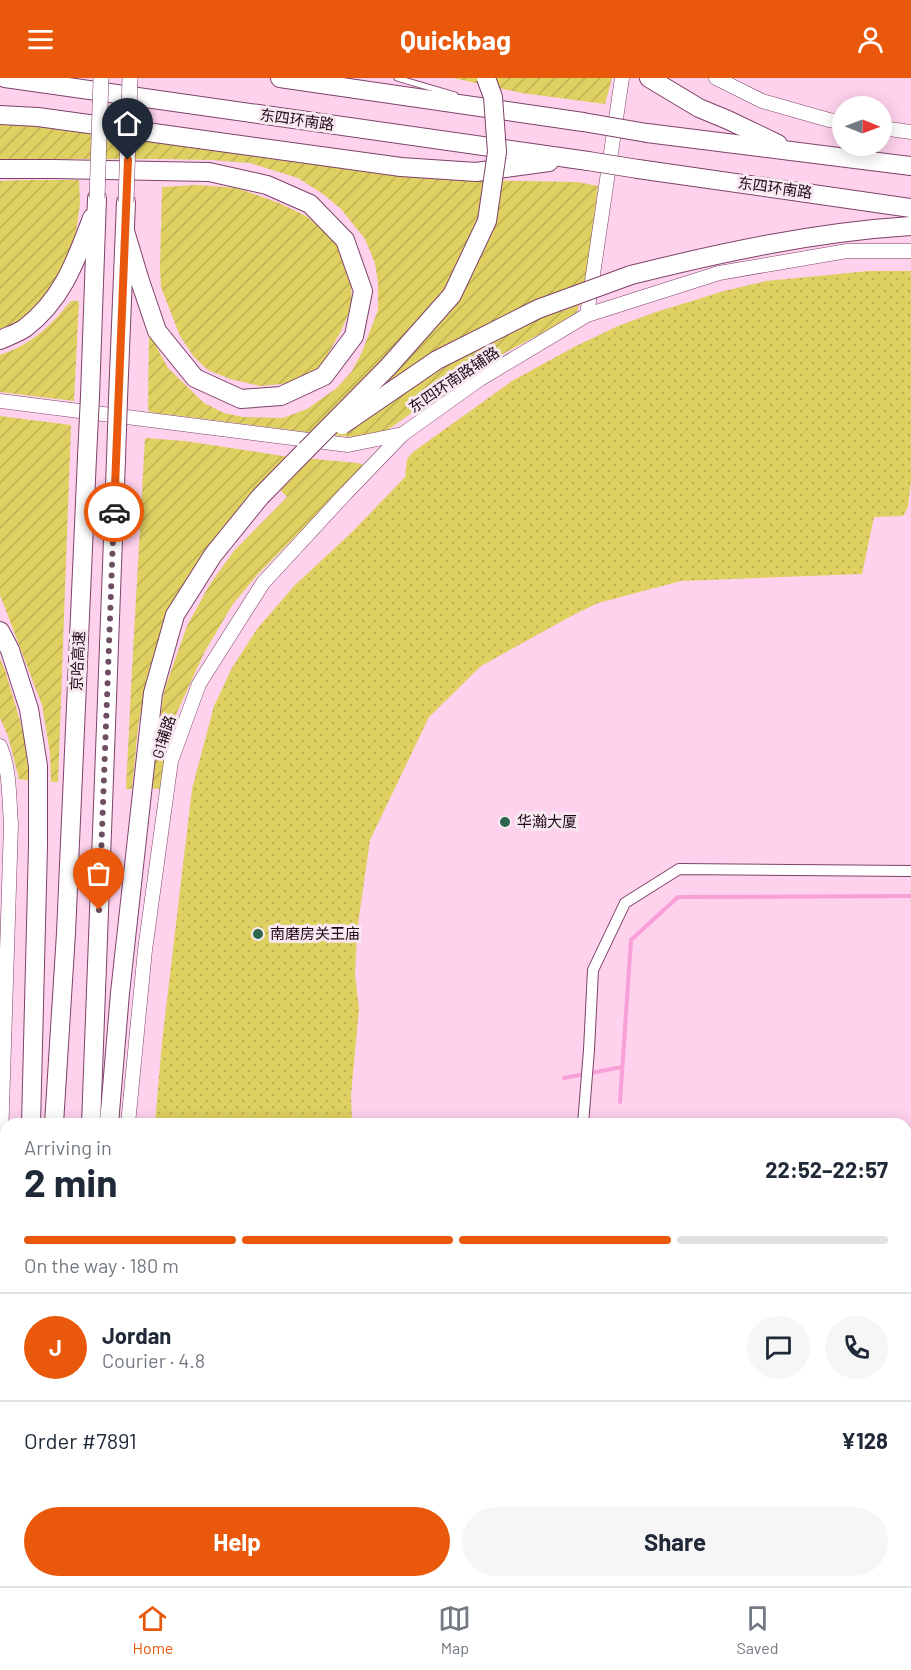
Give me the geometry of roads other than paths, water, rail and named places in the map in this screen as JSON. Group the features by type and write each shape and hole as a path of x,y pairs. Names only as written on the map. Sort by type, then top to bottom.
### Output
{"highway":[{"name":"东四环南路","path":"5,78 911,208"},
{"path":"280,78 646,132 911,166"},
{"path":"110,1118 120,993 153,693 175,615 213,555 260,497 388,366 452,295 487,221 497,152 493,97 486,78"},
{"path":"649,78 699,108 793,151"},
{"path":"0,115 38,117 400,167 476,172 579,160"},
{"path":"0,169 209,172 267,185 310,204 345,240 363,291 354,336 324,376 281,396 241,399 195,378 157,331 125,231"},
{"path":"0,340 24,329 51,303 71,273 97,202"},
{"name":"京哈高速","path":"54,1118 66,933 97,202"},
{"name":"京哈高速","path":"91,1118 126,202"},
{"path":"306,450 437,360 538,309 630,275 714,255 800,239 911,226"},
{"path":"0,631 10,650 29,709 38,766 31,1118"}],"main road":[{"path":"97,202 101,78"},
{"path":"126,202 130,78"}],"street":[{"path":"587,315 622,78"},
{"path":"716,78 762,101 832,120"},
{"path":"892,129 911,132"},
{"name":"东四环南路辅路","path":"0,401 348,444 403,434 480,379 587,315 719,273 847,251 911,251"},
{"name":"G1辅路","path":"129,1118 146,950 171,761 199,684 263,583 403,434"},
{"path":"0,746 7,774 11,824 2,1118"},
{"path":"583,1118 593,970 625,903 679,869 911,871"}],"lane":[{"path":"398,78 508,111"}],"waterway":[{"path":"620,1102 631,940 678,897 911,896"},
{"path":"564,1078 622,1067"}],"place":[{"name":"华瀚大厦","path":"505,822"},
{"name":"南磨房关王庙","path":"258,934"}]}
